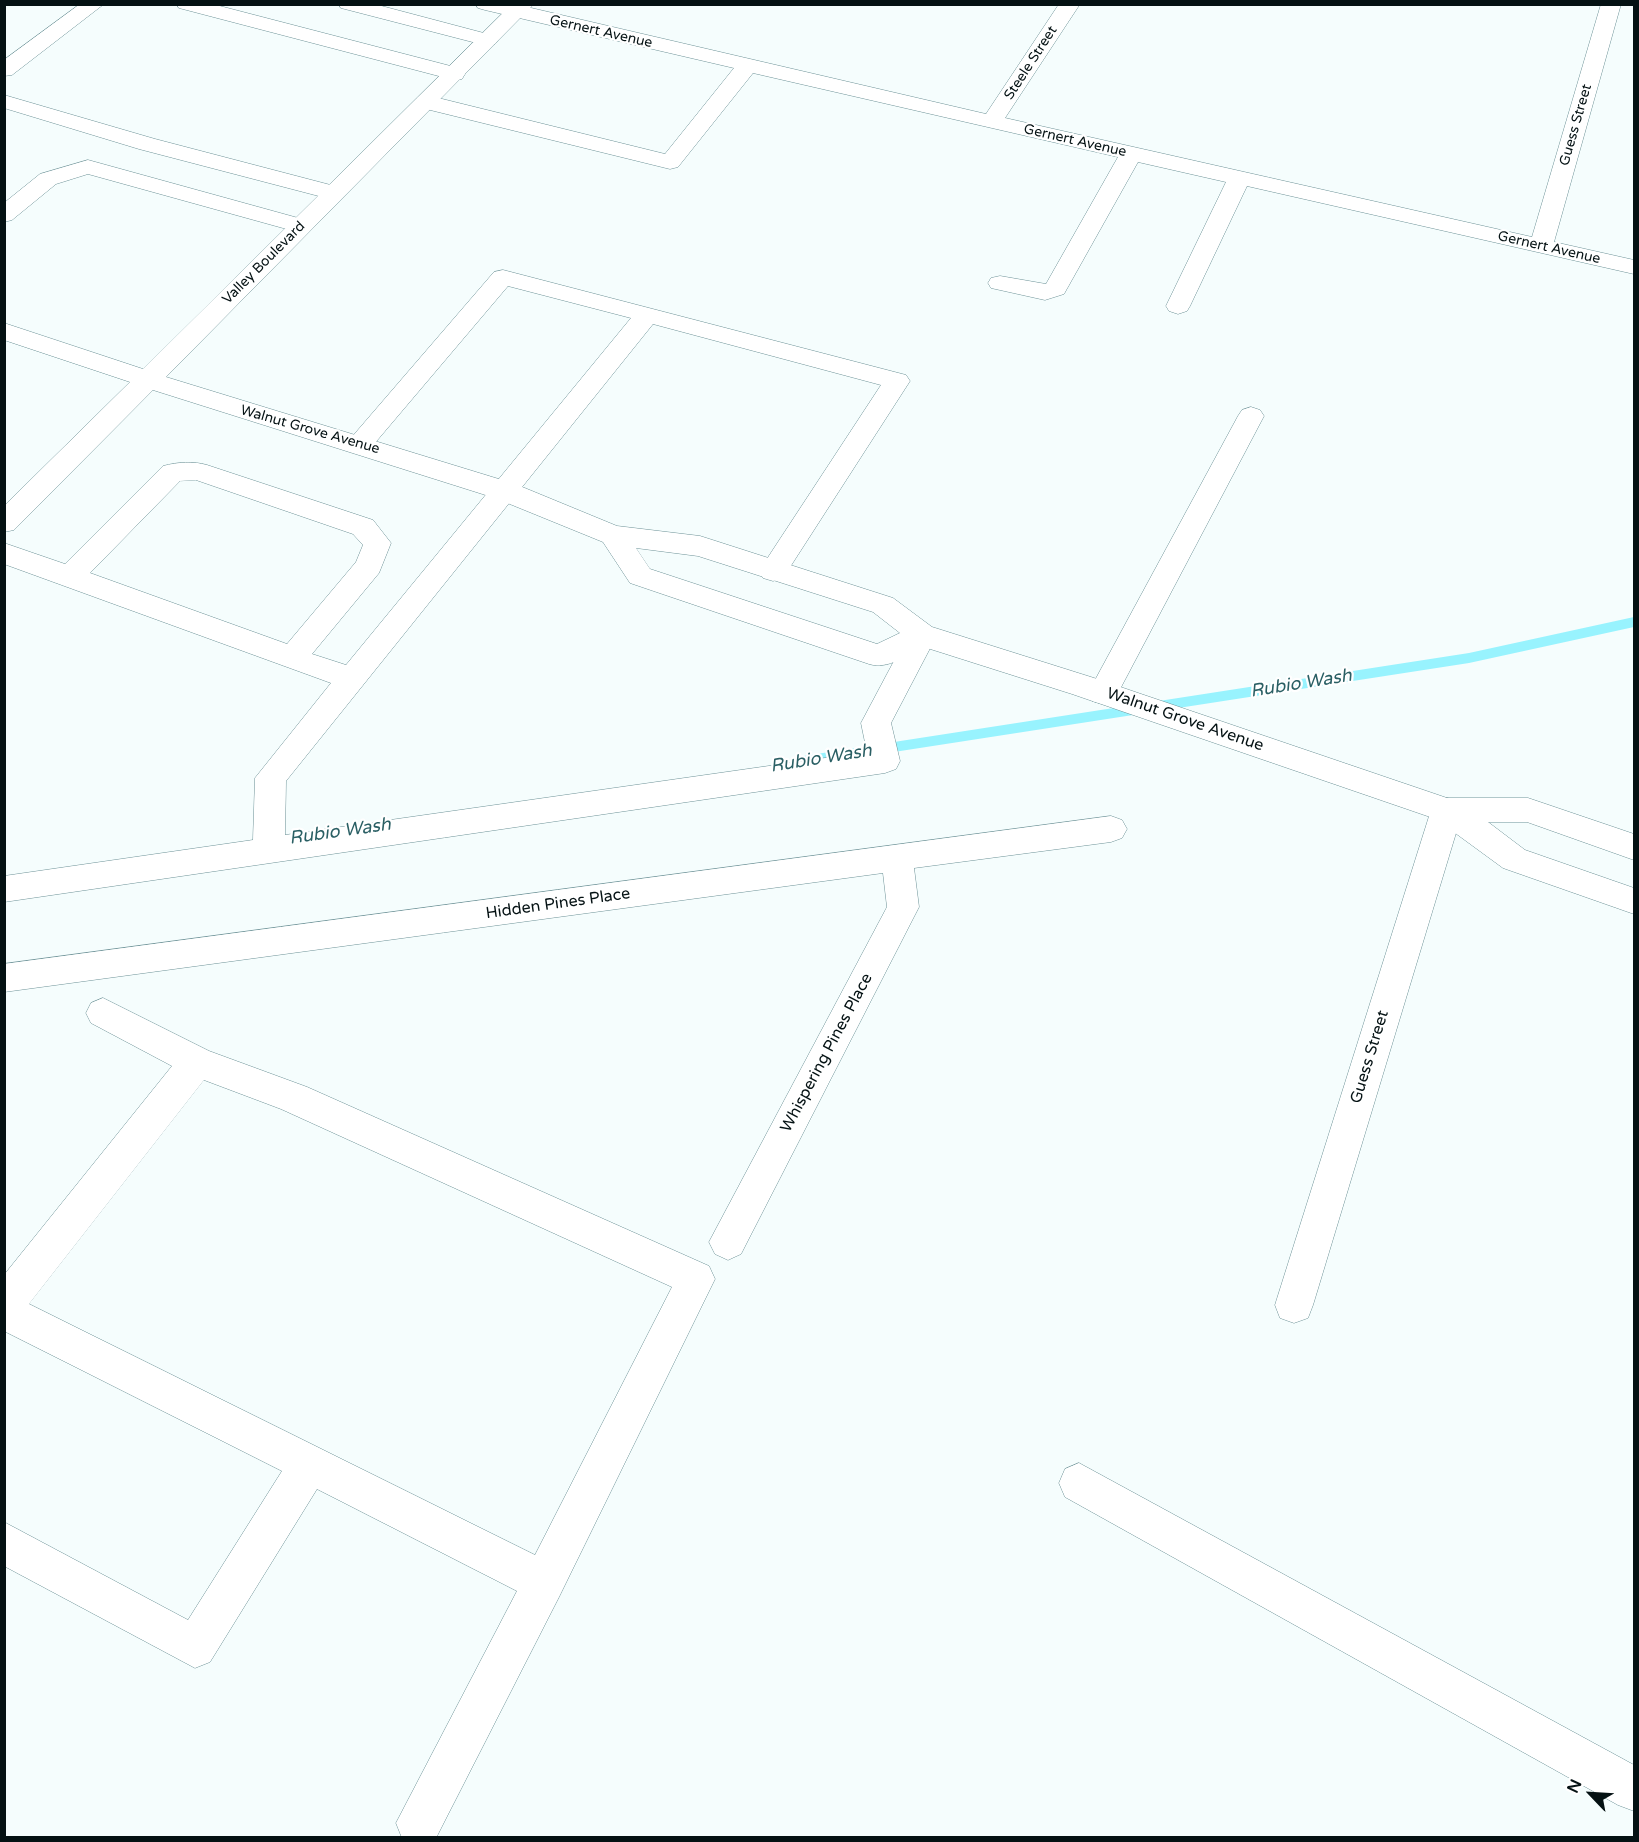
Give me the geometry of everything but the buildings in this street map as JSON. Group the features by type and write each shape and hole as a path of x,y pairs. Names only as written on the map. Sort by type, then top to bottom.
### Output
{"street":[{"path":"4,70 94,4"},
{"path":"186,4 454,74"},
{"path":"348,4 488,40"},
{"name":"Gernert Avenue","path":"485,4 520,8 747,66 1635,267"},
{"name":"Steele Street","path":"992,122 1070,4"},
{"name":"Guess Street","path":"1541,246 1611,4"},
{"name":"Valley Boulevard","path":"4,523 520,8"},
{"path":"426,102 670,162 747,66"},
{"path":"4,101 147,144 334,193"},
{"path":"1000,283 1045,292 1055,289 1132,153"},
{"path":"4,215 48,179 88,167 301,226"},
{"path":"1178,306 1239,177"},
{"path":"360,444 503,277 897,381 773,571"},
{"path":"268,851 271,778 647,315"},
{"name":"Walnut Grove Avenue","path":"4,331 215,402 360,444 505,491 613,535 700,546 883,605 922,635 1093,689 1447,810 1514,859 1635,902"},
{"path":"1093,689 1251,416"},
{"path":"69,577 173,472 198,471 363,527 377,543 369,566 292,658"},
{"path":"613,535 640,576 879,656 922,635"},
{"path":"4,554 351,680"},
{"path":"4,889 885,761 876,723 922,635"},
{"name":"Guess Street","path":"1294,1305 1447,810"},
{"name":"Walnut Grove Avenue","path":"1447,810 1528,810 1635,847"},
{"name":"Hidden Pines Place","path":"4,978 1111,829"},
{"name":"Whispering Pines Place","path":"728,1242 903,907 897,858"},
{"path":"103,1013 197,1062 294,1098 696,1279 420,1823"},
{"path":"4,1305 197,1062"},
{"path":"4,1311 544,1582"},
{"path":"4,1543 195,1647 310,1464"},
{"path":"1079,1483 1635,1789"}],"waterway":[{"name":"Rubio Wash","path":"797,762 1469,658 1634,622"}]}
